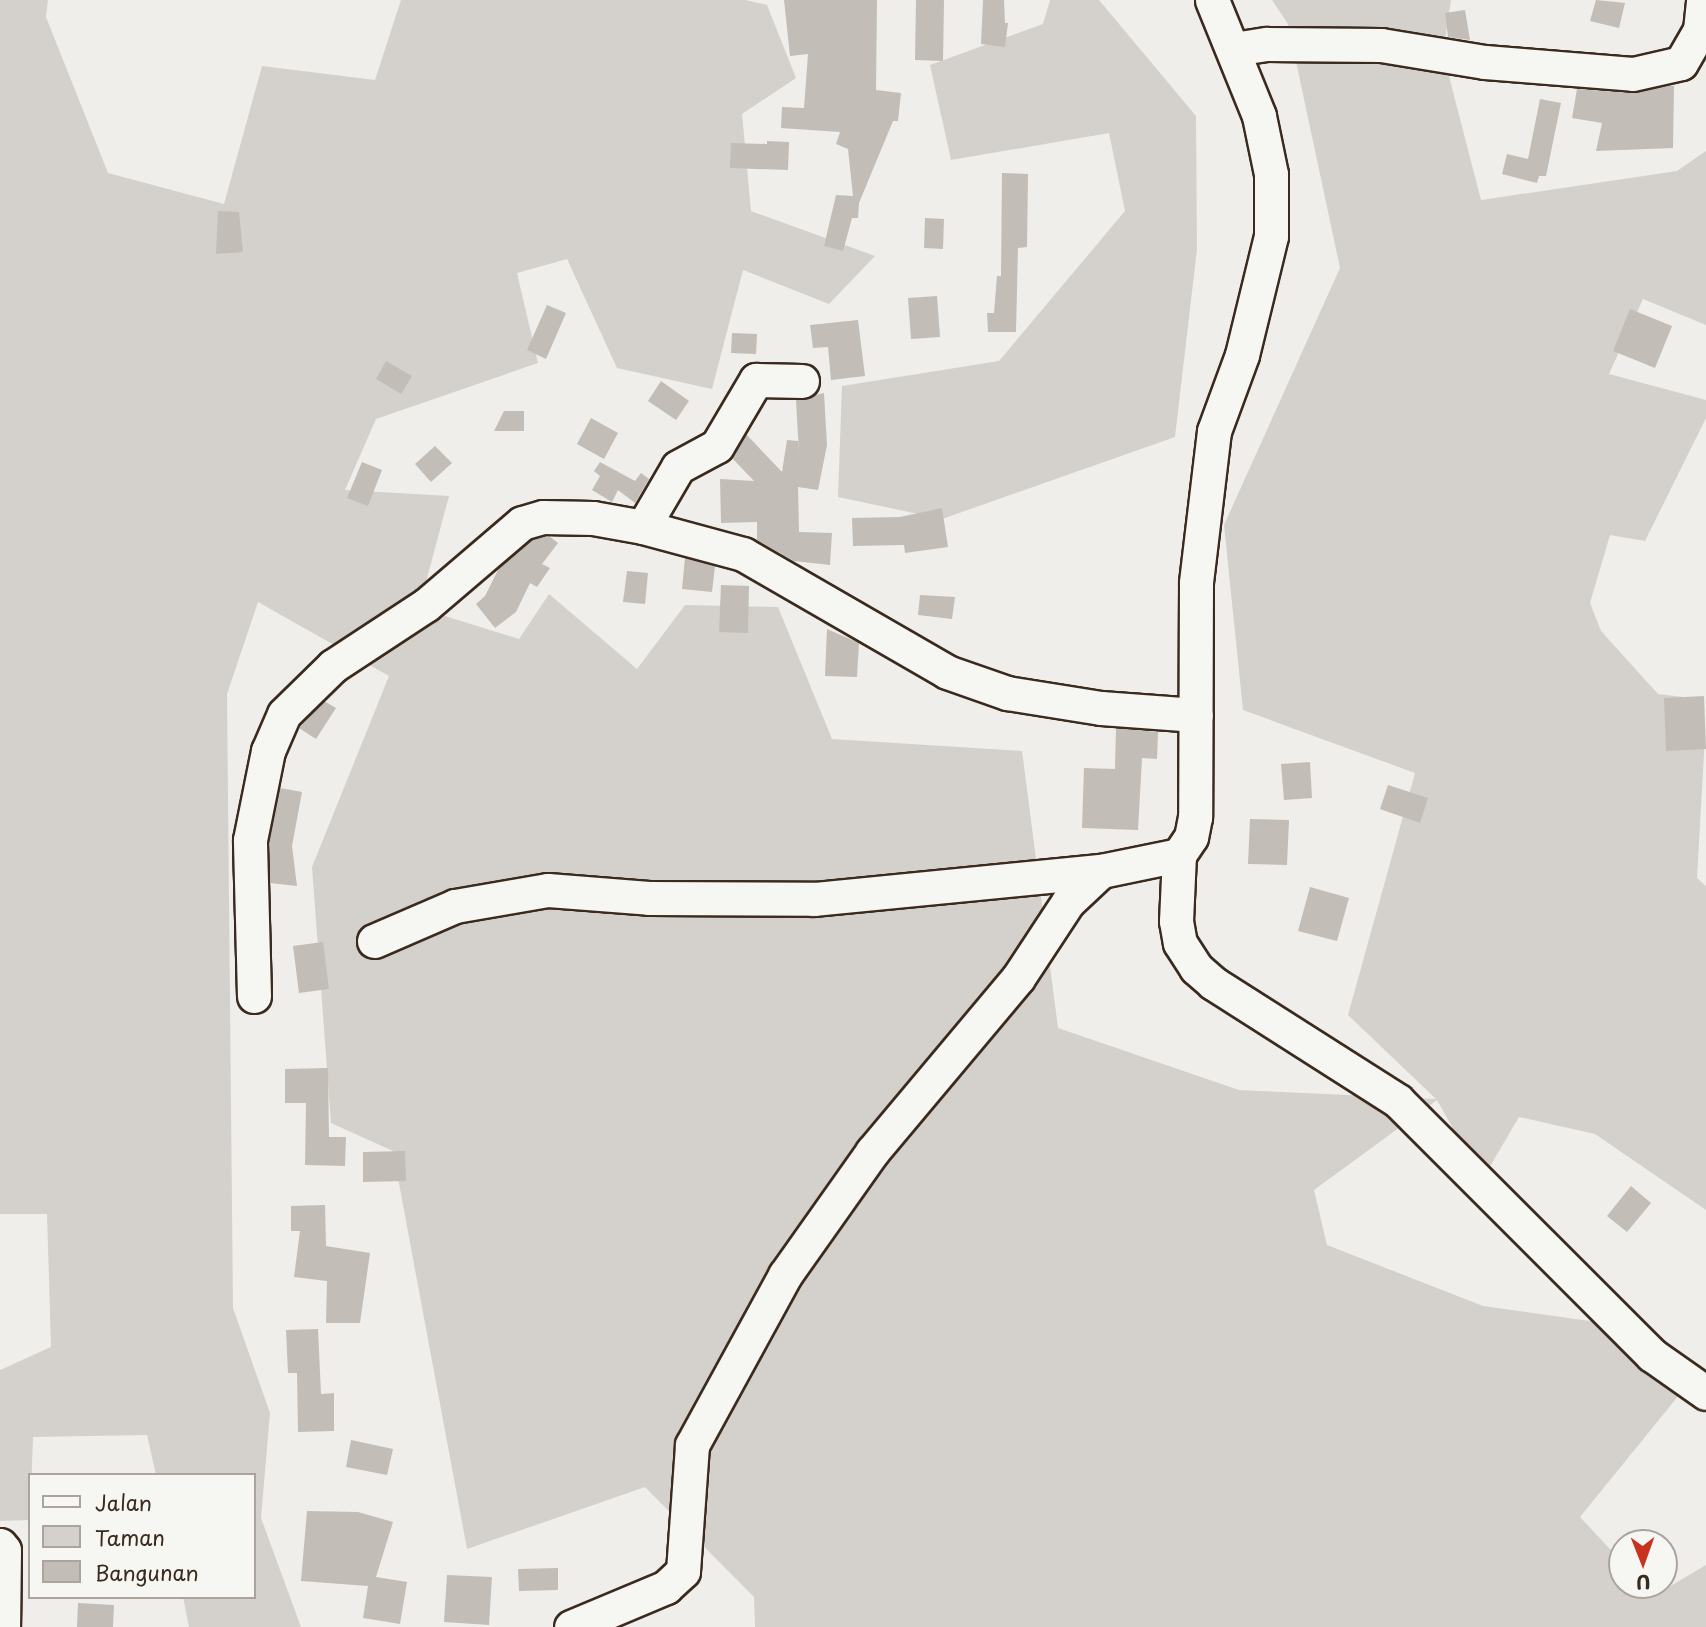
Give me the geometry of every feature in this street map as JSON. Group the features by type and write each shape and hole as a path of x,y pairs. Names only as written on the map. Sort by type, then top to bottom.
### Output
{"street":[{"path":"1212,0 1259,116 1271,174 1271,236 1242,355 1214,430 1196,583 1195,817 1191,837 1180,855 1176,921 1180,943 1196,968 1398,1101 1652,1355 1706,1393"},
{"path":"1234,49 1267,44 1381,45 1485,62 1633,74 1681,63 1700,30 1703,0"},
{"path":"643,527 677,467 716,446 755,380 802,381"},
{"path":"254,996 250,841 268,751 297,698 333,666 426,605 522,523 543,517 593,518 643,527 743,554 947,672 1007,694 1101,708 1196,715"},
{"path":"374,941 455,906 548,890 649,898 814,899 1101,871 1180,855"},
{"path":"571,1627 666,1587 683,1571 692,1445 785,1275 872,1152 1018,978 1068,902 1101,871"},
{"path":"0,1545 4,1550 3,1627"}],"green space":[{"path":"0,0 48,0 46,17 108,173 224,204 262,66 375,80 401,0 745,0 767,5 796,78 742,114 751,211 875,256 829,304 743,270 712,389 617,368 567,259 517,273 538,363 376,419 345,490 449,496 419,608 519,639 549,594 637,669 685,605 778,607 832,739 1022,751 1058,1028 1239,1090 1436,1099 1348,1015 1415,773 1243,710 1224,525 1340,268 1288,24 1272,0 1451,0 1443,53 1481,200 1677,171 1706,151 1706,325 1643,299 1609,374 1706,400 1706,418 1645,541 1610,535 1590,603 1601,631 1658,694 1700,699 1705,736 1697,878 1706,886 1706,1210 1595,1134 1519,1117 1482,1180 1437,1100 1314,1190 1327,1245 1483,1306 1632,1327 1701,1368 1580,1517 1608,1547 1608,1599 1678,1599 1678,1582 1706,1565 1706,1627 755,1627 754,1597 645,1487 467,1549 393,1151 331,1123 312,867 389,676 258,602 227,694 233,1308 270,1413 261,1518 301,1627 189,1627 183,1599 256,1599 256,1473 156,1473 147,1435 33,1437 32,1473 28,1473 28,1520 0,1521 0,1370 51,1347 47,1214 0,1214"},
{"path":"1050,0 1099,0 1196,116 1197,249 1175,437 942,519 838,497 842,386 999,361 1125,211 1109,133 951,160 930,65 1043,24"}],"building":[{"path":"784,0 877,0 876,90 901,93 898,121 893,121 859,203 858,218 852,218 843,251 824,246 836,195 853,196 848,149 836,144 840,132 781,128 782,107 804,108 808,54 790,56"},
{"path":"916,0 944,0 943,61 915,60"},
{"path":"983,0 1004,0 1005,23 1008,23 1005,47 981,44"},
{"path":"1596,0 1625,3 1619,28 1590,21"},
{"path":"1465,10 1470,40 1448,37 1445,13"},
{"path":"1674,86 1673,148 1596,151 1602,123 1572,118 1577,89 1632,93"},
{"path":"1540,99 1561,103 1546,176 1539,176 1537,183 1502,174 1507,154 1528,159"},
{"path":"767,141 789,142 788,170 730,168 731,143 767,144"},
{"path":"1002,173 1028,174 1027,247 1018,248 1016,332 988,332 987,313 994,313 997,276 1001,276"},
{"path":"218,211 239,212 243,252 216,254"},
{"path":"925,218 944,219 943,249 924,248"},
{"path":"937,296 940,337 911,339 908,298"},
{"path":"547,305 566,313 546,359 527,350"},
{"path":"1630,309 1672,326 1655,368 1613,351"},
{"path":"858,320 865,376 831,380 828,347 813,348 810,325"},
{"path":"732,333 757,334 756,354 731,353"},
{"path":"386,361 412,376 401,394 376,379"},
{"path":"661,381 689,401 676,420 648,401"},
{"path":"824,393 827,445 818,490 798,487 799,532 832,533 830,565 794,561 757,540 757,522 721,523 720,479 754,481 732,458 746,434 782,472 787,440 798,441 799,454 796,400"},
{"path":"504,411 524,411 524,431 494,431"},
{"path":"591,418 618,433 604,459 577,444"},
{"path":"435,446 452,463 431,482 415,464"},
{"path":"362,462 382,470 368,506 347,498"},
{"path":"600,462 635,481 641,473 649,479 635,503 618,490 612,502 592,490 600,476 594,471"},
{"path":"942,508 948,547 905,553 904,545 853,546 852,518 900,517"},
{"path":"549,536 558,543 542,564 550,568 537,587 530,583 516,612 495,628 476,604 485,596 499,568 531,540"},
{"path":"685,558 715,566 712,592 682,589"},
{"path":"627,571 648,573 645,604 623,602"},
{"path":"721,585 749,586 748,633 719,632"},
{"path":"920,595 955,597 952,619 918,615"},
{"path":"827,629 859,643 857,677 825,676"},
{"path":"1704,696 1706,749 1666,751 1664,698"},
{"path":"324,701 336,708 316,739 299,728"},
{"path":"1116,728 1158,732 1157,759 1142,758 1138,830 1082,828 1084,768 1115,769"},
{"path":"1310,762 1312,798 1284,800 1281,764"},
{"path":"1388,785 1428,798 1420,823 1380,809"},
{"path":"280,788 302,792 292,846 297,886 270,883 269,842"},
{"path":"1250,819 1289,820 1287,865 1248,864"},
{"path":"1310,887 1349,898 1337,941 1298,931"},
{"path":"323,942 329,989 299,993 293,946"},
{"path":"328,1068 329,1137 346,1137 345,1166 305,1165 306,1103 285,1103 285,1069"},
{"path":"405,1151 406,1181 363,1182 363,1152"},
{"path":"1631,1186 1651,1203 1627,1232 1607,1216"},
{"path":"325,1205 326,1246 370,1253 360,1323 326,1323 327,1281 294,1277 300,1231 291,1231 291,1206"},
{"path":"318,1329 321,1394 334,1393 334,1431 298,1432 297,1373 288,1373 286,1330"},
{"path":"351,1440 393,1449 387,1475 346,1467"},
{"path":"307,1511 358,1512 393,1522 376,1577 407,1582 400,1624 363,1618 368,1586 301,1581"},
{"path":"558,1568 558,1590 519,1591 518,1569"},
{"path":"447,1575 492,1577 489,1625 444,1622"},
{"path":"78,1603 114,1605 113,1627 77,1627"}]}
